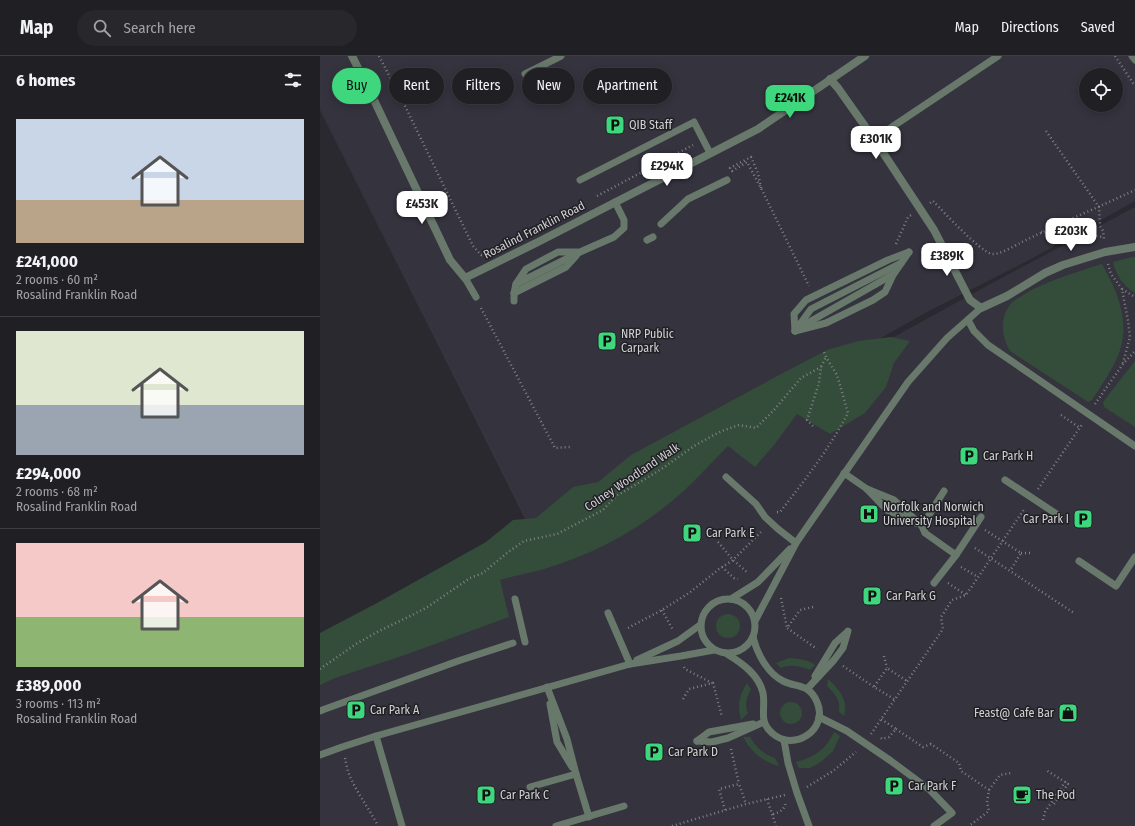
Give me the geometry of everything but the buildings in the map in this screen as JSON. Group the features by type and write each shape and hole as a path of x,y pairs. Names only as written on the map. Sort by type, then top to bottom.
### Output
{"street":[{"path":"352,56 450,260 466,278"},
{"name":"Rosalind Franklin Road","path":"466,278 758,129 865,56"},
{"path":"830,79 874,139 934,230 970,300 981,308 1007,296 1045,273 1063,265 1105,252 1135,247"}],"lane":[{"path":"537,68 560,56"},
{"path":"874,139 998,56"},
{"path":"1132,56 1135,60"},
{"path":"580,180 694,122 710,153"},
{"path":"660,224 688,199 727,180"},
{"path":"514,293 566,267 580,252 614,237 624,228 624,220 615,202"},
{"path":"514,301 516,284 526,269 558,252 580,252"},
{"path":"909,252 893,275 885,292 873,300 826,323 795,331 794,314 806,300 888,260 909,252"},
{"path":"795,331 811,309 902,263"},
{"path":"795,331 893,275"},
{"path":"466,278 476,297"},
{"path":"755,621 796,543 908,382 947,338 981,308"},
{"path":"968,320 974,331 988,345 1135,446"},
{"path":"844,473 867,489 887,510 922,526"},
{"path":"726,477 756,504 765,517 796,543"},
{"path":"1005,480 1058,515"},
{"path":"867,489 894,500 922,526 925,533 956,554"},
{"path":"922,526 944,491"},
{"path":"934,583 981,517"},
{"path":"731,599 758,582 796,543"},
{"path":"1079,560 1116,586 1135,557"},
{"path":"514,599 525,642"},
{"path":"727,654 740,651 750,642 755,629 753,614 749,608 738,600 731,599 720,600 710,605 703,614 700,625 704,639 714,650 727,654 742,664 759,683 763,693 764,722 769,730 784,740 792,741 805,737 812,732 816,726 819,717 818,703 807,689 784,682 769,669 761,657 753,637"},
{"path":"608,612 630,664"},
{"path":"630,664 678,641 700,625"},
{"path":"807,689 843,648 848,631"},
{"path":"320,712 458,661 513,643"},
{"path":"320,755 376,736 547,686 630,664 714,650"},
{"path":"547,686 567,739 589,817"},
{"path":"819,717 847,731 930,790 952,813 934,826"},
{"path":"697,741 709,732 764,722"},
{"path":"376,736 402,826"},
{"path":"784,740 788,763 809,826"},
{"path":"530,787 576,774"},
{"path":"556,826 624,806"}],"path":[{"path":"379,56 473,246 481,255 485,255"},
{"path":"1114,56 1135,86"},
{"path":"1046,131 1098,207 1100,226 1104,237 1105,252 1112,274 1122,289 1128,321 1130,337 1123,364"},
{"path":"597,196 702,140"},
{"path":"761,188 758,173 751,158 731,169 747,162 810,289 806,300"},
{"path":"994,254 1135,190"},
{"path":"1041,232 1052,234 1070,233 1104,237"},
{"path":"1122,289 1135,297"},
{"path":"476,297 555,448 570,447"},
{"path":"672,826 746,804 797,793 834,771 854,755 865,743 943,629 941,617 952,600 966,595 1089,413 1123,364 1135,351"},
{"path":"813,426 807,420 819,383 821,367 826,357"},
{"name":"Colney Woodland Walk","path":"320,669 356,644 426,608 470,578 483,573 524,541 557,534 603,510 616,496 657,472 700,442 722,431 739,425 756,428 774,410 801,378 821,367"},
{"path":"1061,415 1080,428"},
{"path":"982,528 1021,553 1033,553"},
{"path":"971,545 1074,613"},
{"path":"1010,571 1021,553"},
{"path":"958,564 978,578"},
{"path":"722,567 734,578 740,580"},
{"path":"945,581 966,595"},
{"path":"884,656 887,668 907,681"},
{"path":"887,668 874,687 894,700"},
{"path":"881,719 923,747 931,744 960,763 961,771 989,790"},
{"path":"872,732 882,739 889,737 896,729"},
{"path":"342,747 349,773 378,826"},
{"path":"1046,770 1068,784 1054,804"},
{"path":"969,826 989,811 987,802 989,790 1000,775 1011,773"},
{"path":"1043,820 1045,812 1065,782"},
{"path":"725,810 719,789 740,784 746,804"},
{"path":"772,814 780,812 785,808 787,802 784,795"},
{"path":"767,799 776,826"}],"shaded area":[{"path":"320,56 1135,56 1135,201 1033,258 929,311 532,533 320,110"},
{"name":"Norfolk and Norwich University Hospital","path":"1135,207 1135,826 320,826 320,670 804,386"}],"green space":[{"path":"1135,257 1135,293 1121,280 1113,262"},
{"path":"1102,264 1118,298 1124,328 1119,352 1114,364 1092,400 1088,402 1010,351 1005,340 1003,322 1004,316 1011,304 1029,291 1060,278"},
{"path":"891,337 910,341 894,363 886,387 865,413 830,434 797,414 774,445 755,467 728,446 679,495 657,513 627,533 576,558 541,570 500,580 509,617 405,655 335,678 320,685 320,633 486,542 513,520 536,518 573,487 598,482 631,455 827,350 858,341"},
{"path":"1135,361 1135,427 1104,407 1103,402"},
{"path":"728,614 737,617 740,626 737,635 728,638 719,635 716,626 719,617"},
{"path":"789,658 806,660 815,665 810,670 796,666 781,668 776,663"},
{"path":"828,679 836,687 844,700 844,716 839,712 837,698 827,686"},
{"path":"747,683 751,689 746,701 748,713 741,720 739,709 740,700"},
{"path":"791,702 799,705 802,713 799,721 791,724 783,721 780,713 783,705"},
{"path":"834,732 840,736 833,751 821,762 810,768 799,768 796,762 809,758 819,752"},
{"path":"743,737 750,737 761,750 767,755 775,758 779,766 758,756"}],"place":[{"name":"QIB Staff","path":"615,125"},
{"name":"NRP Public Carpark","path":"607,341"},
{"name":"Car Park H","path":"969,456"},
{"name":"Norfolk and Norwich University Hospital","path":"869,514"},
{"name":"Car Park I","path":"1083,519"},
{"name":"Car Park E","path":"692,533"},
{"name":"Car Park G","path":"872,596"},
{"name":"Car Park A","path":"356,710"},
{"name":"Feast@ Cafe Bar","path":"1068,713"},
{"name":"Car Park D","path":"654,752"},
{"name":"Car Park F","path":"894,786"},
{"name":"Car Park C","path":"486,795"},
{"name":"The Pod","path":"1022,795"}]}
